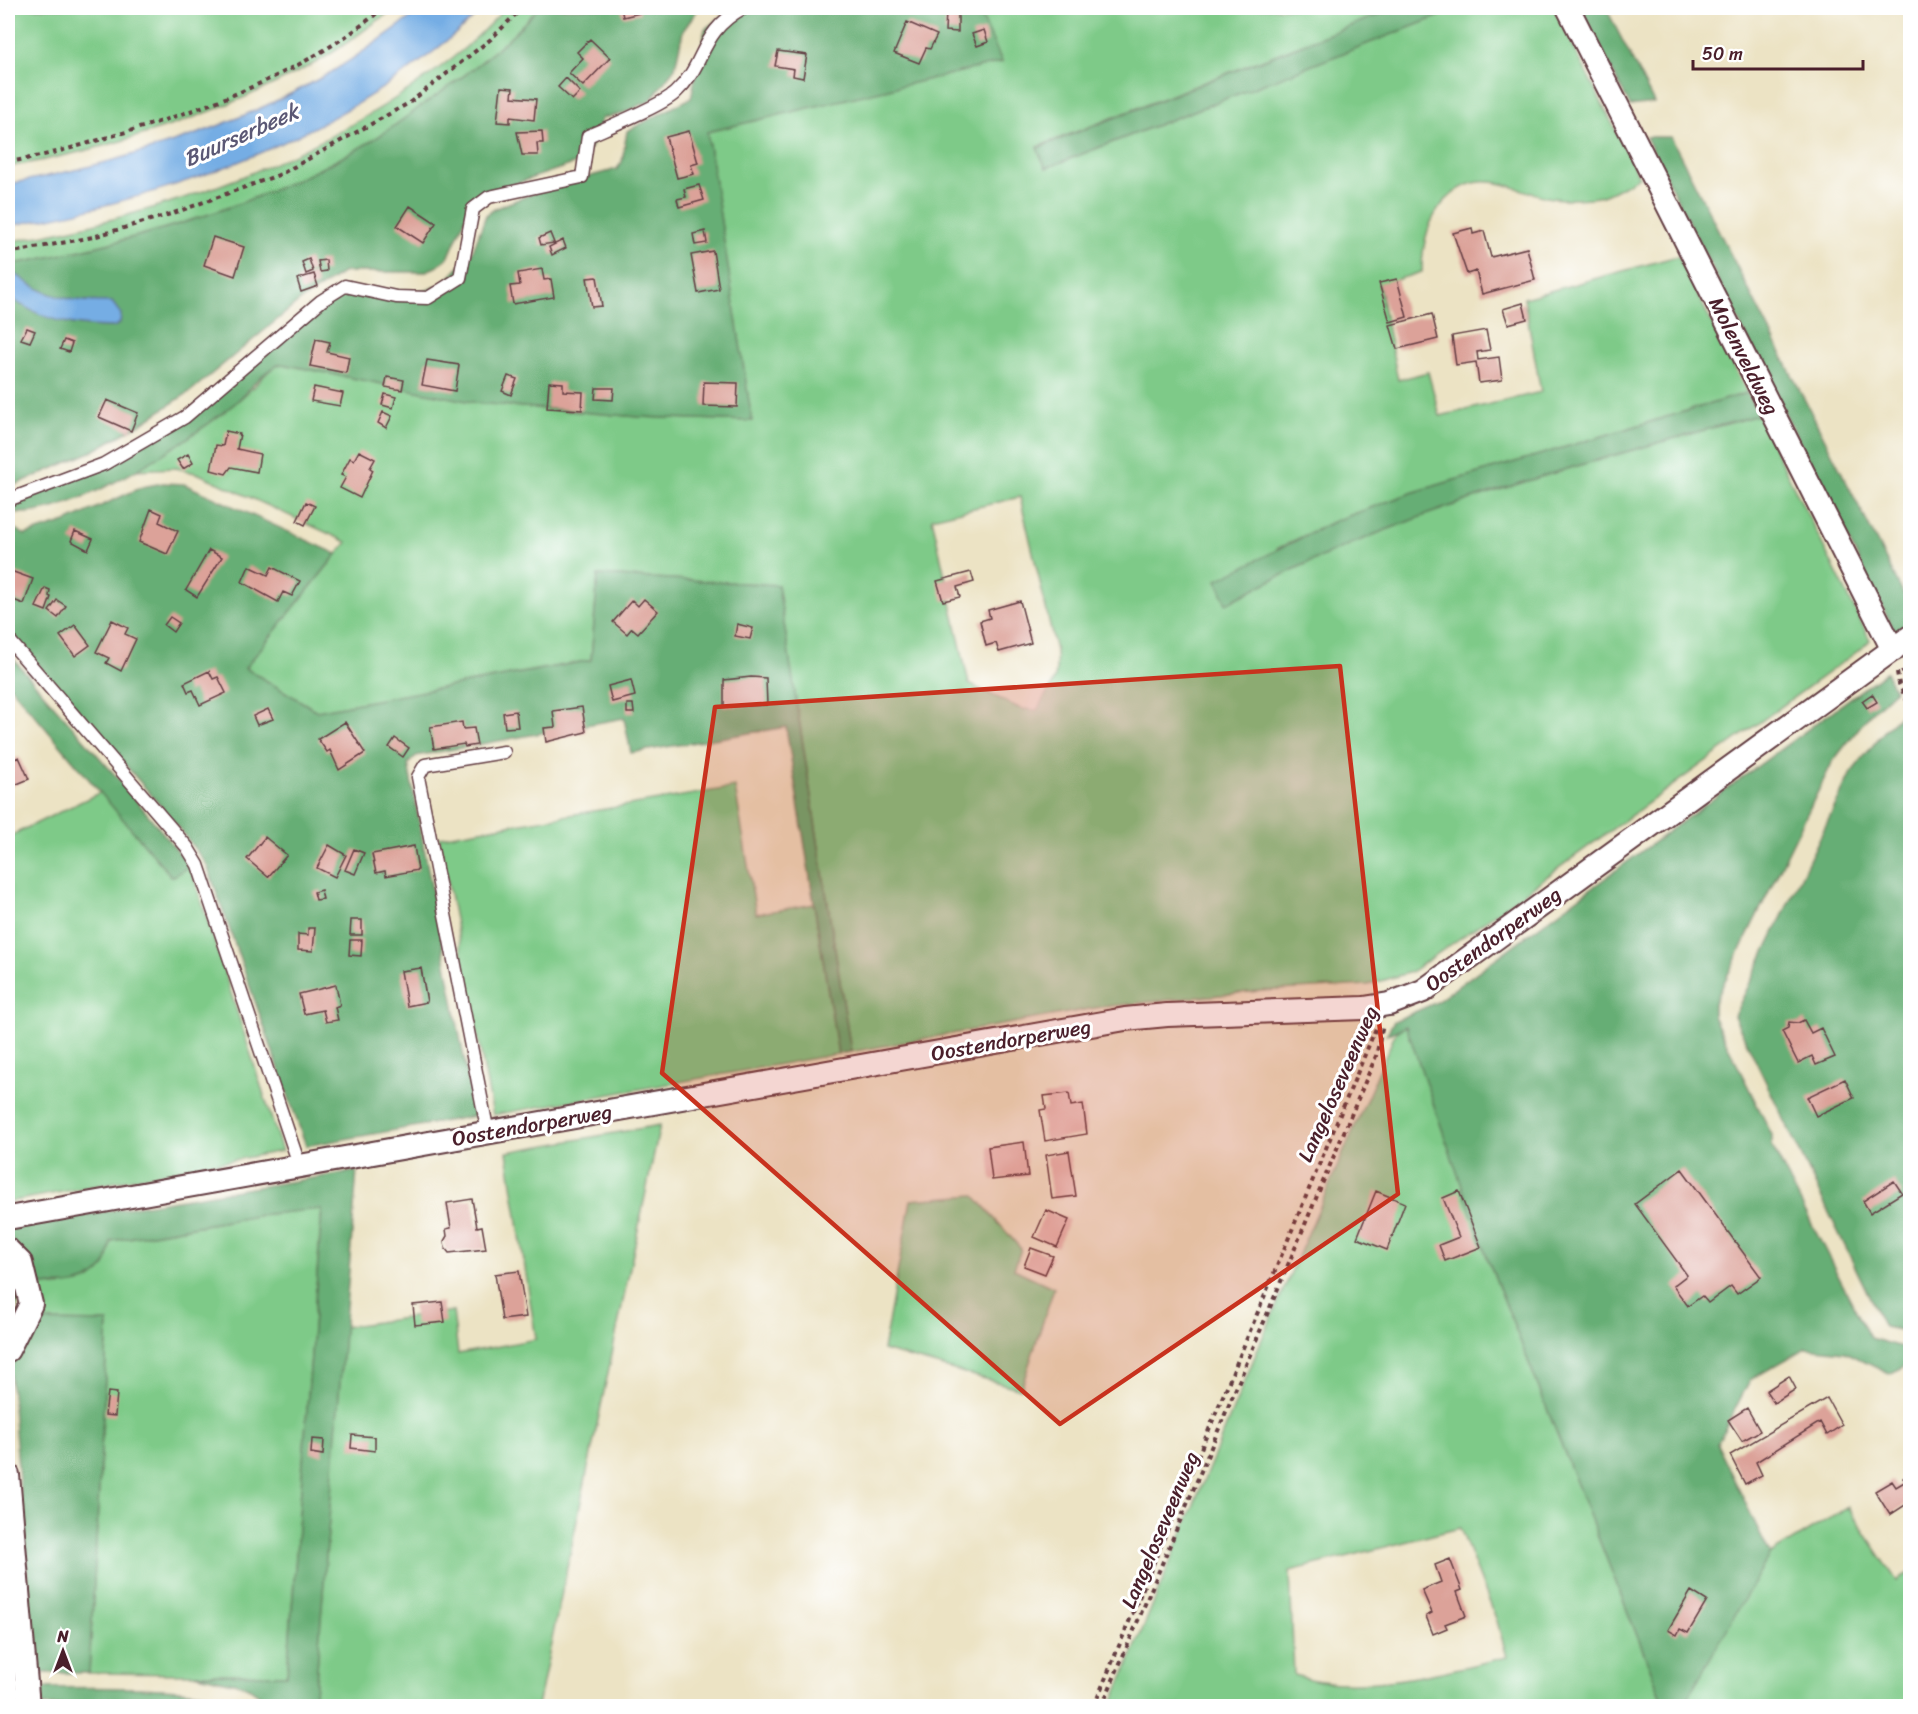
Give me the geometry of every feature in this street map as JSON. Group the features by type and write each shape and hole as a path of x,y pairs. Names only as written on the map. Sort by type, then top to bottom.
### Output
{"street":[{"name":"Molenveldweg","path":"1569,8 1902,644"},
{"name":"Oostendorperweg","path":"8,1218 1125,1019 1167,1015 1364,1008 1389,1004 1423,991 1902,644"},
{"path":"8,1250 21,1263 31,1304 8,1350"},
{"path":"8,1475 28,1707"}],"lane":[{"path":"8,500 104,464 185,417 321,301 345,286 396,297 428,298 460,278 473,209 489,197 582,177 588,136 674,94 691,73 709,36 726,17 743,8"},
{"path":"8,639 186,846 198,865 300,1167"},
{"path":"488,1133 418,777 425,765 504,752"}],"path":[{"path":"8,162 40,157 125,133 227,98 307,58 363,25 383,8"},
{"path":"8,253 93,237 174,213 282,174 409,103 490,39 522,8"},
{"path":"1902,644 1899,684 1911,707"},
{"name":"Langeloseveenweg","path":"1094,1707 1366,1048 1389,1004"},
{"name":"Langeloseveenweg","path":"1102,1707 1376,1056 1389,1004"}],"highlighted area":[{"path":"1340,666 1398,1194 1060,1424 662,1073 715,707"}],"green space":[{"path":"8,8 396,8 317,62 243,98 167,127 127,139 8,167"},
{"path":"506,8 538,8 499,48 455,83 375,139 326,166 239,204 193,220 101,246 8,265 8,242 129,215 188,197 303,150 410,89 466,47"},
{"path":"538,8 699,8 683,31 675,68 650,101 621,114 602,118 592,145 576,163 488,193 471,205 449,256 438,266 424,272 344,272 301,300 191,391 142,423 93,451 8,488 8,296 32,311 71,324 114,327 120,323 112,302 74,300 50,294 17,275 8,277 8,265 101,246 193,220 239,204 326,166 375,139 455,83 499,48"},
{"path":"734,8 978,8 1002,62 707,132 752,421 639,417 477,403 282,364 269,370 234,404 213,420 130,474 69,503 42,511 17,513 11,508 14,503 154,438 343,291 425,291 443,284 472,253 486,215 496,208 547,188 617,169 622,162 627,131 691,98 705,29"},
{"path":"978,8 1396,8 1037,147 1046,168 1460,8 1554,8 1639,177 1598,197 1553,198 1494,182 1482,182 1470,184 1458,190 1446,200 1434,216 1427,233 1422,272 1379,285 1398,380 1428,372 1440,416 1541,392 1524,298 1678,256 1747,393 1411,493 1335,521 1278,548 1226,604 1289,572 1419,517 1553,473 1758,415 1870,640 1498,912 1411,972 1368,985 1260,991 1101,1007 851,1052 778,585 598,575 591,660 317,711 245,668 347,542 199,474 176,468 134,470 209,423 237,402 269,371 282,364 477,403 639,417 752,421 707,132 1002,62","holes":["1020,497 1056,651 1055,678 1037,710 1021,709 969,684 932,518"]},
{"path":"1396,8 1460,8 1046,168 1037,148"},
{"path":"1581,8 1606,8 1654,103 1630,106"},
{"path":"1646,137 1671,137 1907,601 1910,599 1910,623 1896,634"},
{"path":"1747,393 1758,415 1553,473 1419,517 1289,572 1226,604 1217,580 1335,521 1411,493"},
{"path":"163,483 184,484 337,554 245,668 317,711 591,660 598,575 778,585 851,1052 838,1054 786,727 631,753 624,718 416,756 408,764 475,1116 306,1146 207,865 173,820 8,630 8,525 25,535 66,522 142,487"},
{"path":"8,653 122,783 190,866 172,877 8,684"},
{"path":"1886,672 1895,690 1870,714 1833,761 1713,1005 1713,1016 1772,1135 1772,1146 1870,1338 1910,1349 1910,1364 1889,1374 1845,1352 1806,1348 1750,1380 1717,1444 1770,1554 1685,1702 1686,1706 1665,1706 1485,1252 1406,1026 1386,1035 1394,1021 1435,1003"},
{"path":"1905,710 1910,722 1910,1332 1884,1327 1734,1016 1851,773 1886,729"},
{"path":"735,787 756,914 814,904 838,1054 493,1115 439,837"},
{"path":"101,792 172,877 190,866 282,1151 8,1202 8,837"},
{"path":"1406,1025 1485,1252 1665,1706 1111,1706 1262,1339 1396,1032","holes":["1460,1528 1497,1621 1507,1657 1400,1680 1345,1683 1319,1681 1294,1675 1290,1571"]},
{"path":"660,1125 538,1706 314,1706 344,1327 453,1311 458,1354 536,1339 507,1152"},
{"path":"357,1171 314,1706 260,1706 260,1696 246,1686 194,1674 287,1675 322,1209 268,1214 111,1241 107,1260 99,1272 92,1278 65,1285 38,1284 34,1266 8,1235 8,1227"},
{"path":"974,1195 1021,1249 1014,1269 1054,1288 1021,1389 883,1350 911,1200"},
{"path":"322,1208 287,1675 89,1673 108,1322 33,1321 39,1305 38,1284 60,1287 105,1265 111,1241 268,1214"},
{"path":"8,1265 15,1274 21,1289 19,1302 8,1326"},
{"path":"33,1321 108,1322 89,1673 35,1673 10,1370"},
{"path":"1848,1507 1897,1581 1910,1573 1910,1706 1686,1706 1684,1702 1770,1554"},
{"path":"8,1568 20,1706 8,1706"},
{"path":"37,1688 179,1690 208,1693 230,1699 242,1706 38,1706"}],"water":[{"name":"Buurserbeek","path":"424,8 484,8 434,51 380,90 322,123 262,152 137,197 8,226 8,184 90,166 172,143 251,112 339,68"},
{"path":"17,275 39,289 62,298 112,302 121,314 120,323 114,327 85,326 71,324 32,311 8,296 8,277"}],"building":[{"path":"621,8 639,8 640,13 623,17"},
{"path":"946,12 958,12 958,32 945,31"},
{"path":"907,22 937,35 930,49 926,48 919,63 894,53"},
{"path":"984,30 988,42 977,46 972,34"},
{"path":"590,39 610,58 583,86 569,73 583,58 577,52"},
{"path":"778,51 807,55 803,78 793,76 794,69 775,66"},
{"path":"566,78 580,92 572,100 558,87"},
{"path":"501,87 513,88 512,97 536,99 534,120 510,117 510,123 497,122"},
{"path":"542,131 543,143 537,143 538,155 522,155 517,132"},
{"path":"689,131 698,163 691,165 694,174 677,178 666,137"},
{"path":"699,185 704,200 679,207 677,199 686,197 684,189"},
{"path":"410,206 436,223 423,243 397,226"},
{"path":"1472,228 1473,234 1484,231 1491,257 1527,248 1535,280 1482,294 1476,271 1467,274 1453,233"},
{"path":"705,231 707,243 695,245 693,234"},
{"path":"550,233 554,243 541,245 539,238"},
{"path":"213,237 244,247 235,276 204,265"},
{"path":"563,240 566,248 552,255 549,247"},
{"path":"713,251 719,289 698,293 691,255"},
{"path":"309,259 313,271 306,274 302,262"},
{"path":"326,260 327,271 320,272 318,261"},
{"path":"542,269 544,280 551,279 554,297 513,304 510,286 520,285 518,273"},
{"path":"314,274 318,286 301,292 297,279"},
{"path":"597,277 602,306 592,307 587,278"},
{"path":"1397,279 1407,317 1390,322 1379,283"},
{"path":"1523,303 1527,319 1508,324 1503,309"},
{"path":"1432,314 1438,339 1397,349 1390,325"},
{"path":"27,328 35,331 30,342 21,339"},
{"path":"1486,330 1490,350 1477,352 1478,360 1499,357 1502,380 1479,383 1476,362 1456,365 1452,336"},
{"path":"316,339 330,342 327,352 349,357 346,373 310,366"},
{"path":"64,340 72,343 69,352 60,349"},
{"path":"427,360 459,365 455,391 422,385"},
{"path":"508,376 517,379 511,395 502,391"},
{"path":"387,377 404,380 402,390 385,387"},
{"path":"549,382 563,383 563,391 583,392 582,410 547,408"},
{"path":"704,382 738,383 737,407 703,406"},
{"path":"314,387 343,393 340,406 311,401"},
{"path":"596,388 614,388 613,400 595,399"},
{"path":"385,394 396,397 393,408 382,405"},
{"path":"107,400 138,413 131,431 99,417"},
{"path":"383,412 392,416 386,428 378,423"},
{"path":"226,431 240,434 237,449 260,454 257,472 231,467 226,474 211,470 216,445 223,446"},
{"path":"359,451 375,459 370,468 373,470 360,498 340,488 346,477 341,475 350,458 354,460"},
{"path":"188,454 193,463 183,469 177,460"},
{"path":"306,502 315,506 305,525 297,521"},
{"path":"151,509 162,514 159,522 178,531 167,554 139,542"},
{"path":"75,531 93,539 88,550 71,541"},
{"path":"209,550 222,557 197,597 186,590"},
{"path":"249,566 268,575 272,567 300,581 292,596 283,592 278,602 242,582"},
{"path":"8,570 33,579 24,604 8,598"},
{"path":"971,572 974,582 957,587 960,597 943,601 937,581"},
{"path":"45,588 50,590 49,596 51,597 46,611 36,607"},
{"path":"644,599 658,611 638,633 632,628 627,634 613,622 632,600 638,606"},
{"path":"57,600 66,606 58,618 49,611"},
{"path":"1020,601 1031,643 999,652 996,643 986,646 980,621 990,618 988,610"},
{"path":"170,617 179,623 173,632 164,625"},
{"path":"112,620 128,628 125,634 136,639 121,671 106,663 109,658 96,652"},
{"path":"737,624 753,628 750,639 735,636"},
{"path":"75,625 90,645 75,656 60,636"},
{"path":"209,671 213,679 218,677 226,693 200,705 193,690 188,692 184,683"},
{"path":"766,678 767,705 724,707 724,680"},
{"path":"631,680 635,696 612,702 608,686"},
{"path":"1872,694 1877,702 1867,708 1862,701"},
{"path":"627,704 633,704 634,713 627,713"},
{"path":"582,707 586,732 546,742 544,728 555,727 553,711"},
{"path":"268,709 273,719 257,725 253,716"},
{"path":"516,711 518,727 505,728 503,713"},
{"path":"345,722 365,753 339,770 330,750 327,752 318,739"},
{"path":"462,722 463,729 474,728 477,745 465,747 464,744 434,749 430,727"},
{"path":"395,738 409,748 403,757 389,747"},
{"path":"19,757 29,779 10,787 8,762"},
{"path":"265,837 287,855 268,877 247,859"},
{"path":"329,845 346,855 335,877 317,868"},
{"path":"414,846 418,870 386,876 385,871 376,873 372,854"},
{"path":"354,849 364,853 355,874 345,870"},
{"path":"321,890 323,899 316,900 314,892"},
{"path":"351,920 362,920 362,935 350,935"},
{"path":"308,928 315,928 313,951 298,950 298,934 308,935"},
{"path":"350,940 362,940 361,956 349,955"},
{"path":"421,968 427,1002 407,1006 401,971"},
{"path":"336,985 340,1005 335,1007 338,1020 326,1022 323,1010 304,1014 299,994"},
{"path":"1804,1020 1811,1033 1821,1028 1835,1057 1816,1065 1812,1056 1798,1063 1782,1031 1788,1028 1789,1022 1798,1023"},
{"path":"1845,1079 1854,1098 1816,1116 1807,1097"},
{"path":"1069,1093 1071,1106 1083,1104 1087,1134 1045,1141 1040,1110 1046,1109 1044,1096"},
{"path":"1024,1142 1028,1176 992,1180 988,1147"},
{"path":"1069,1151 1076,1196 1052,1199 1046,1155"},
{"path":"1682,1169 1761,1277 1737,1294 1731,1286 1708,1303 1702,1296 1688,1306 1673,1286 1687,1275 1635,1204"},
{"path":"1894,1181 1902,1193 1870,1213 1863,1201"},
{"path":"1376,1191 1405,1203 1387,1250 1357,1238"},
{"path":"1459,1191 1481,1247 1445,1261 1439,1245 1459,1237 1443,1198"},
{"path":"472,1199 477,1227 482,1226 486,1249 449,1253 444,1241 447,1236 446,1229 451,1228 447,1203"},
{"path":"1046,1210 1069,1220 1057,1247 1034,1237"},
{"path":"1031,1248 1053,1256 1045,1274 1024,1266"},
{"path":"519,1271 526,1317 502,1320 495,1274"},
{"path":"442,1302 445,1322 415,1325 413,1305"},
{"path":"1789,1376 1796,1389 1774,1403 1766,1391"},
{"path":"108,1392 117,1393 115,1416 105,1415"},
{"path":"1827,1398 1842,1425 1827,1435 1820,1422 1756,1462 1762,1475 1745,1484 1730,1455"},
{"path":"1747,1408 1760,1431 1742,1441 1728,1420"},
{"path":"352,1435 375,1437 375,1451 351,1448"},
{"path":"312,1439 324,1440 323,1455 311,1453"},
{"path":"1910,1473 1910,1495 1908,1496 1910,1502 1890,1515 1875,1491 1892,1481 1896,1487 1906,1481 1903,1478"},
{"path":"1450,1559 1462,1590 1457,1592 1466,1616 1445,1624 1447,1628 1433,1634 1426,1616 1432,1613 1422,1590 1441,1582 1435,1565"},
{"path":"1691,1591 1707,1601 1688,1633 1680,1629 1677,1635 1668,1630"}]}
